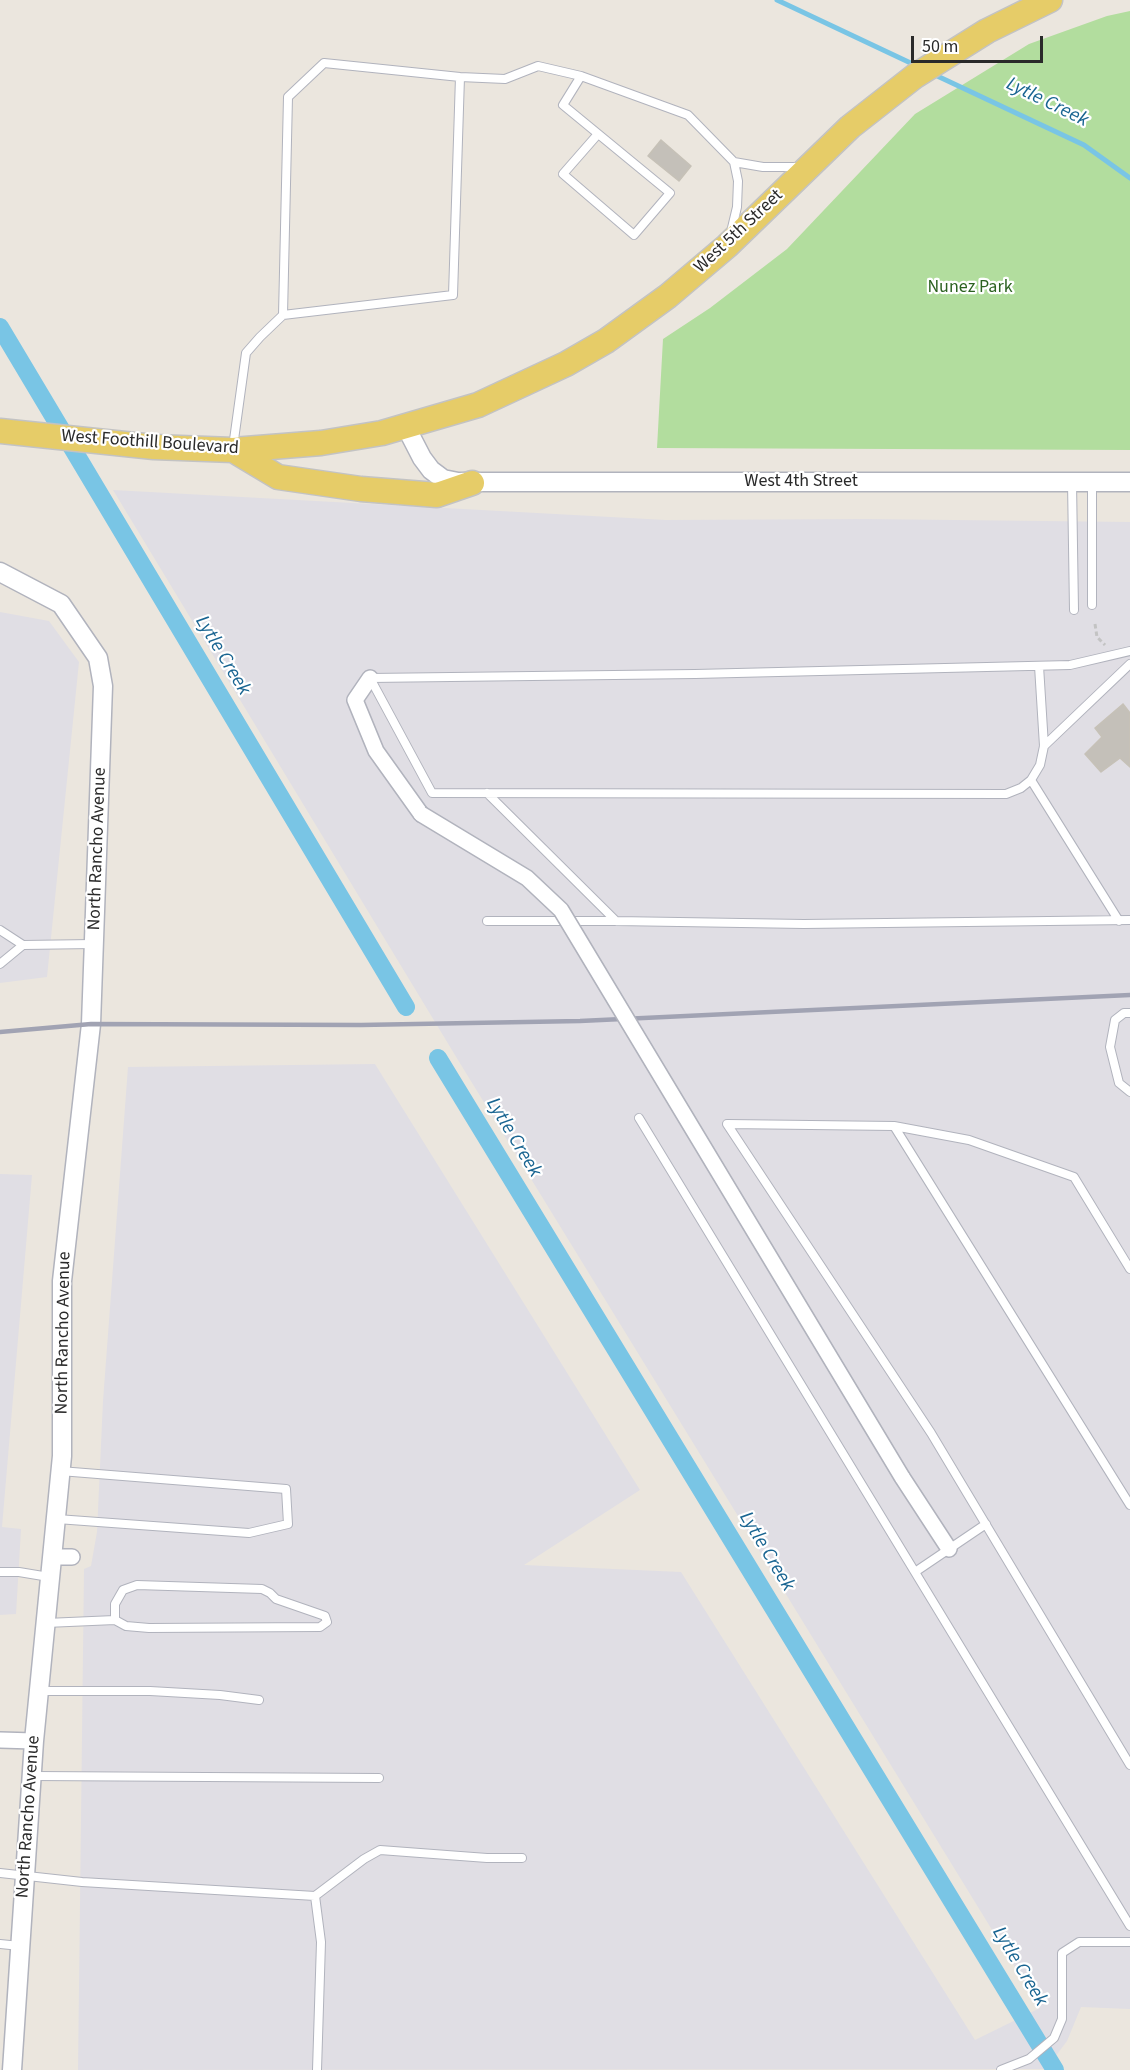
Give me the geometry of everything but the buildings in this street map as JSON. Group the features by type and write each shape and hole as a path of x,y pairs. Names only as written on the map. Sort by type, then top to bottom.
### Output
{"main road":[{"name":"West 5th Street","path":"406,427 478,405 566,364 606,341 668,297 727,246 850,127 915,76 987,32 1050,0"},
{"name":"West Foothill Boulevard","path":"0,431 154,447 233,450 321,443 406,427"},
{"path":"233,450 278,477 361,489 437,495 472,483"}],"street":[{"name":"West 4th Street","path":"406,427 431,470 443,478 472,483 1130,482"},
{"name":"North Rancho Avenue","path":"0,572 61,604 98,658 103,697 91,1024 62,1281 60,1471 31,1776 12,2070"},
{"path":"370,678 355,700 376,751 421,814 527,878 561,910 902,1477 949,1550"},
{"path":"52,1557 72,1557"},
{"path":"0,1740 34,1741"}],"lane":[{"path":"283,315 288,97 324,63 460,77 506,79 538,66 581,76 688,115 734,162 738,181 737,207 727,246"},
{"path":"581,76 563,105 670,193 634,235 563,174 598,134"},
{"path":"233,450 246,353 283,315 453,295 460,77"},
{"path":"734,162 764,167 809,167"},
{"path":"1072,482 1074,610"},
{"path":"1092,482 1092,605"},
{"path":"1039,666 1044,746 1040,765 1031,780 1021,788 1006,794 432,793 370,678 1070,665 1130,651"},
{"path":"1044,746 1130,664"},
{"path":"1031,780 1119,921"},
{"path":"487,793 616,921"},
{"path":"487,921 804,924 1130,920"},
{"path":"0,930 23,945 94,944"},
{"path":"0,964 23,945"},
{"path":"1130,1013 1124,1013 1114,1020 1110,1047 1119,1083 1130,1092"},
{"path":"639,1118 1130,1926"},
{"path":"1130,1269 1074,1177 969,1140 894,1126 727,1124 931,1433 1130,1765"},
{"path":"894,1126 1130,1505"},
{"path":"56,1519 249,1533 288,1524 286,1489 60,1471"},
{"path":"915,1572 986,1524"},
{"path":"0,1572 19,1572 50,1577"},
{"path":"46,1623 115,1620 126,1626 149,1628 320,1627 327,1622 325,1616 276,1599 262,1589 137,1585 123,1590 115,1604 115,1620"},
{"path":"40,1691 150,1691 259,1700"},
{"path":"31,1776 379,1778"},
{"path":"0,1873 82,1881 315,1896 364,1859 380,1850 487,1858 522,1858"},
{"path":"315,1896 321,1941 317,2070"},
{"path":"1001,2070 1029,2060 1054,2038 1062,2019 1062,1953 1079,1942 1130,1942"},
{"path":"0,1944 20,1946"}],"shaded area":[{"path":"113,490 666,520 866,519 1130,522 1130,2009 1081,2007 1067,2041 1046,2069 78,2070 84,1569 91,1566 97,1532 103,1401 128,1067 375,1064 640,1490 524,1565 681,1572 975,2040 1040,2008 458,1060"},
{"path":"0,612 49,621 79,662 47,977 0,983"},
{"path":"0,1174 32,1175 2,1527 21,1529 16,1614 0,1615"}],"green space":[{"name":"Nunez Park","path":"1130,11 1130,450 657,448 663,339 710,308 787,249 915,114 1029,44 1107,16"}],"waterway":[{"name":"Lytle Creek","path":"777,0 917,66"},
{"name":"Lytle Creek","path":"933,74 1084,145 1130,178"},
{"name":"Lytle Creek","path":"0,327 406,1007"},
{"name":"Lytle Creek","path":"438,1058 1055,2070"}],"railway":[{"path":"0,1032 91,1024 361,1025 580,1021 1130,995"}]}
